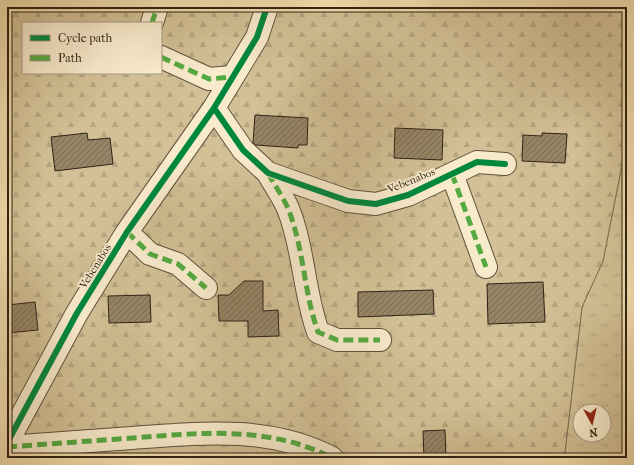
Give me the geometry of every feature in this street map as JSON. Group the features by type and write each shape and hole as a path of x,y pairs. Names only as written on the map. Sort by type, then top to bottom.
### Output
{"street":[{"path":"152,22 157,7"},
{"name":"Vebenabos","path":"7,443 77,313 127,232 214,108 257,37 267,7"},
{"path":"162,57 209,79 232,77"},
{"name":"Vebenabos","path":"214,108 243,150 268,173 289,211 300,250 312,315 318,332 337,340 380,340"},
{"name":"Vebenabos","path":"268,173 348,201 376,204 408,195 477,162 505,164"},
{"name":"Vebenabos","path":"452,174 486,267"},
{"path":"127,232 150,254 178,264 206,288"},
{"path":"7,447 199,433 263,435 314,448 332,458"},
{"path":"7,454 8,458"}],"green space":[{"path":"7,7 627,7 627,128 622,165 603,261 582,307 565,452 559,458 7,458"},
{"path":"627,128 627,454 623,458 559,458 565,452 582,307 603,261 622,165"}],"building":[{"path":"255,115 308,118 307,145 298,145 298,148 256,145 253,143"},
{"path":"395,128 443,130 442,160 394,158"},
{"path":"87,133 88,140 110,138 113,164 55,171 51,137"},
{"path":"542,133 567,134 565,163 522,161 523,135 542,136"},
{"path":"244,281 263,281 263,311 278,310 279,336 248,337 248,321 219,321 218,295 229,295"},
{"path":"543,282 545,322 488,324 487,284"},
{"path":"433,290 434,314 358,317 358,292"},
{"path":"150,295 151,322 109,323 108,296"},
{"path":"35,302 38,330 7,333 7,305"},
{"path":"445,430 446,458 424,458 423,431"}],"marked path":[{"path":"152,22 157,7"},
{"path":"162,57 209,79 232,77"},
{"path":"268,173 287,206 294,226 313,317 318,332 337,340 380,340"},
{"path":"452,174 486,267"},
{"path":"127,232 150,254 178,264 206,288"},
{"path":"7,447 208,433 259,436 284,440 308,447 332,458"},
{"path":"7,454 8,458"}],"cycle path":[{"path":"7,443 77,313 127,232 214,108 257,37 267,7"},
{"path":"214,108 243,150 268,173 348,201 376,204 408,195 477,162 505,164"}]}
